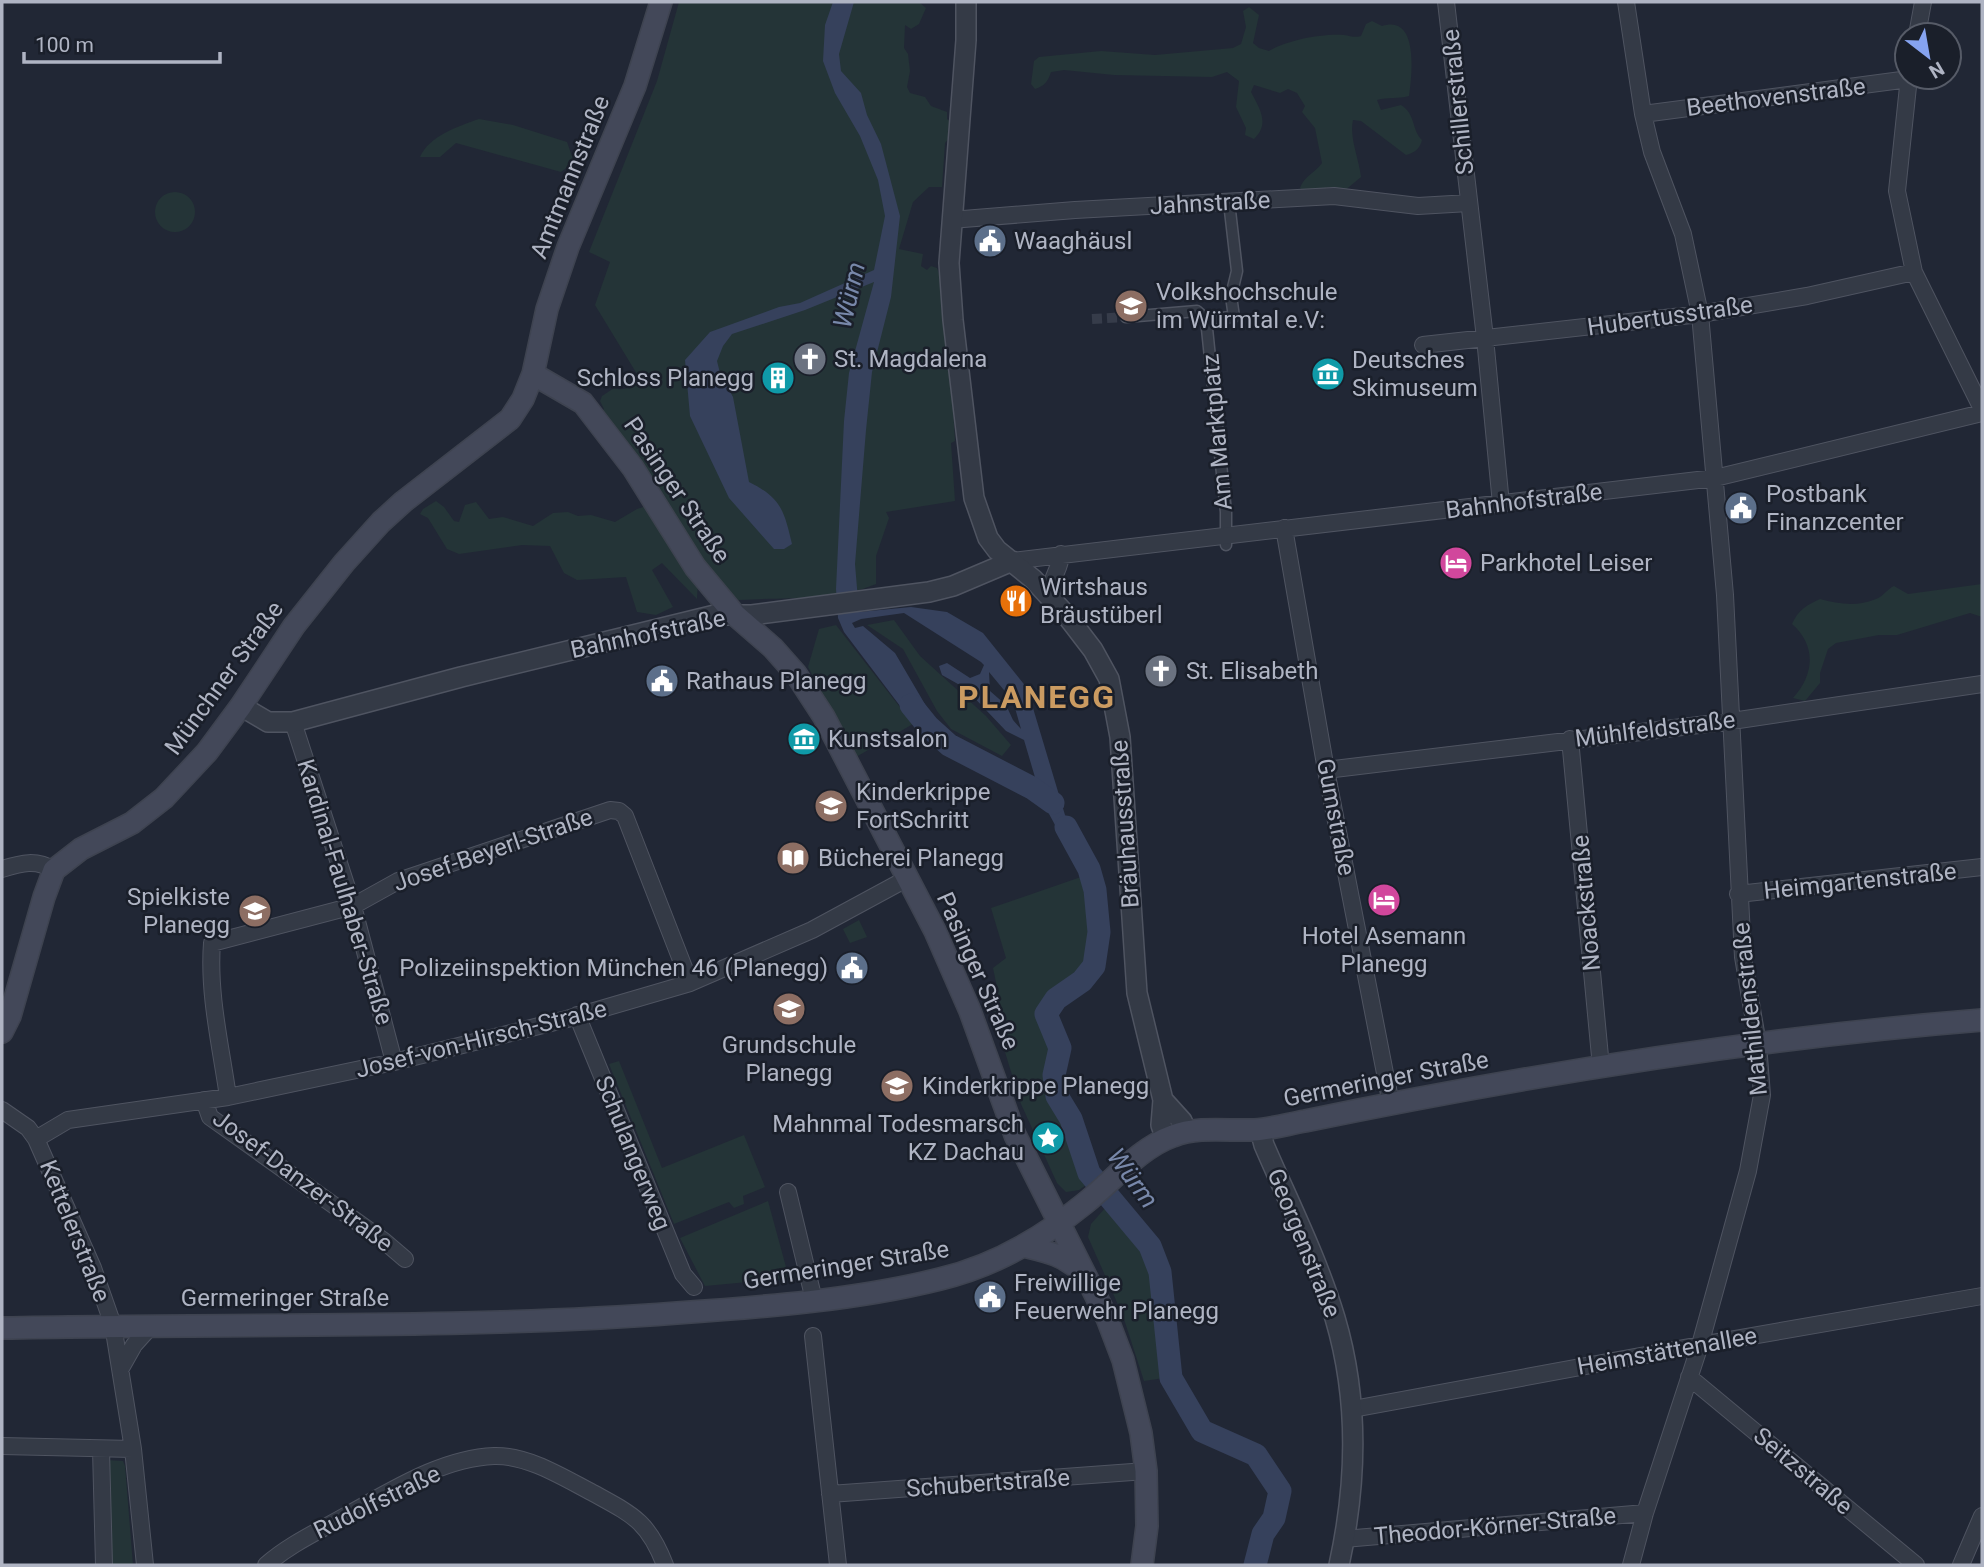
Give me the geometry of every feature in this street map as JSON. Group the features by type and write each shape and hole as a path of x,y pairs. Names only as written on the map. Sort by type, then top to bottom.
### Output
{"main road":[{"name":"Amtmannstraße","path":"533,374 547,309 568,247 635,86 661,2"},
{"name":"Pasinger Straße","path":"533,374 583,403 633,468 695,568 735,615 773,648 796,674 824,717 908,878 957,976 1015,1135 1107,1318 1122,1360 1141,1433 1146,1471 1147,1526 1142,1565"},
{"name":"Münchner Straße","path":"54,870 81,849 132,823 164,797 207,752 294,626 344,563 403,502 510,419 523,399 533,374"},
{"path":"2,1032 10,1016 54,870"},
{"name":"Germeringer Straße","path":"2,1328 525,1322 628,1317 814,1300 942,1279 1006,1257 1089,1200 1166,1139 1186,1132 1260,1130 1601,1066 1758,1044 1982,1020"},
{"path":"1023,1246 1066,1258 1085,1273"}],"street":[{"name":"Bräuhausstraße","path":"966,2 966,40 949,263 974,498 988,538 1052,599 1093,650 1109,680 1120,737 1137,993 1163,1100 1161,1125 1166,1139"},
{"name":"Schillerstraße","path":"1446,2 1485,338 1501,504"},
{"name":"Mathildenstraße","path":"1626,2 1643,114 1652,152 1683,234 1700,314 1732,721 1743,957 1758,1044 1762,1095 1751,1164 1700,1345 1645,1513 1631,1565"},
{"path":"1920,21 1923,2"},
{"name":"Beethovenstraße","path":"1643,114 1893,80"},
{"path":"1908,91 1897,191 1914,272 1982,411"},
{"name":"Jahnstraße","path":"951,218 1334,196 1418,206 1469,203"},
{"name":"Am Marktplatz","path":"1206,319 1234,317 1231,296 1237,271 1229,202"},
{"name":"Hubertusstraße","path":"1423,345 1700,314 1807,296 1914,272"},
{"name":"Am Marktplatz","path":"1126,317 1197,311 1206,319 1225,498 1226,540"},
{"name":"Bahnhofstraße","path":"241,706 268,722 293,722 461,677 715,615 786,610 941,589 1012,561 1061,554 1226,540 1284,528 1715,478 1982,411"},
{"name":"Gumstraße","path":"1284,528 1326,770 1391,1104"},
{"path":"1052,599 1050,586 1061,554"},
{"path":"773,648 779,618 786,610"},
{"name":"Mühlfeldstraße","path":"1326,770 1732,721 1982,684"},
{"name":"Kardinal-Faulhaber-Straße","path":"293,722 353,906 394,1062"},
{"name":"Noackstraße","path":"1570,739 1601,1066"},
{"name":"Josef-Beyerl-Straße","path":"353,906 398,881 610,810 619,811 630,828 690,983"},
{"path":"2,869 24,862 41,862 54,870"},
{"name":"Heimgartenstraße","path":"1738,894 1982,867"},
{"name":"Josef-von-Hirsch-Straße","path":"36,1139 68,1120 228,1097 394,1062 690,983 812,930 908,878"},
{"path":"228,1097 216,1015 212,943 353,906"},
{"name":"Schulangerweg","path":"577,1015 683,1274 694,1287"},
{"name":"Bräuhausstraße","path":"1163,1100 1182,1121 1186,1132"},
{"name":"Josef-Danzer-Straße","path":"204,1101 210,1117 384,1241 405,1259"},
{"name":"Kettelerstraße","path":"2,1110 28,1128 36,1139 93,1268 113,1325 133,1449 145,1565"},
{"name":"Georgenstraße","path":"1260,1130 1318,1269 1336,1320 1353,1409 1353,1475 1339,1565"},
{"path":"788,1192 814,1300"},
{"name":"Heimstättenallee","path":"1353,1409 1982,1296"},
{"path":"121,1368 134,1345 152,1325"},
{"path":"813,1336 838,1565"},
{"name":"Seitzstraße","path":"1689,1377 1916,1565"},
{"path":"2,1446 133,1449"},
{"path":"101,1450 104,1565"},
{"name":"Rudolfstraße","path":"266,1565 304,1538 375,1499 429,1474 462,1462 493,1456 522,1461 554,1473 634,1516 656,1542 665,1565"},
{"name":"Schubertstraße","path":"830,1494 1146,1471"},
{"name":"Theodor-Körner-Straße","path":"1344,1539 1645,1513"},
{"path":"1961,1565 1979,1534 1982,1516"}],"shaded area":[{"path":"679,2 919,2 926,8 919,24 911,29 905,25 904,48 908,54 910,71 907,87 910,93 925,97 931,106 947,112 947,119 952,123 950,137 945,143 942,187 929,187 913,202 899,249 923,254 921,266 927,270 931,266 937,268 946,292 955,441 951,443 955,501 886,512 889,518 876,556 876,584 860,590 808,598 738,600 701,561 600,412 604,409 600,401 602,396 614,388 628,388 640,379 595,305 610,262 589,252 657,81"},
{"path":"1249,7 1259,15 1253,43 1269,51 1316,36 1361,36 1366,24 1372,21 1382,26 1394,25 1402,29 1408,37 1412,61 1409,96 1377,100 1381,110 1401,105 1406,109 1422,140 1418,148 1406,155 1361,121 1353,120 1353,141 1361,177 1343,192 1330,187 1305,193 1300,188 1302,184 1322,163 1315,128 1302,112 1305,106 1297,93 1288,89 1280,93 1254,85 1251,92 1262,116 1262,128 1254,139 1245,135 1246,128 1236,107 1239,81 1227,72 1212,77 1114,75 1064,70 1051,72 1046,83 1038,88 1035,89 1031,84 1034,61 1039,57 1101,51 1155,55 1233,48 1241,44 1246,27 1243,11"},
{"path":"479,119 513,125 567,142 573,159 561,172 456,143 440,157 420,157 437,138"},
{"path":"175,192 183,193 189,198 194,204 194,220 189,226 183,231 175,232 167,231 161,226 156,220 155,212 156,204 161,198 167,193"},
{"path":"436,501 454,521 459,522 465,505 476,502 489,519 503,517 533,526 553,513 568,512 615,522 650,505 698,580 697,599 662,563 652,570 673,607 656,615 637,612 626,577 577,580 564,573 550,546 522,545 459,554 447,549 428,518 420,514"},
{"path":"1982,584 1982,617 1970,613 1897,635 1879,635 1836,643 1828,649 1820,673 1820,683 1805,701 1793,698 1805,680 1810,661 1806,642 1792,624 1807,606 1820,599 1848,604 1869,602 1894,586 1908,594"},
{"path":"894,620 920,656 986,716 1011,745 1002,756 951,729 937,711 903,649 867,625"},
{"path":"836,625 913,724 856,757 808,667 819,629"},
{"path":"1081,877 1091,929 1088,955 1082,974 1051,994 1039,1013 1052,1049 1046,1073 1052,1100 1065,1122 1073,1151 1089,1183 1079,1190 1066,1192 1057,1183 1021,1104 988,997 998,992 993,968 1006,958 991,908"},
{"path":"859,920 867,937 850,943 843,929"},
{"path":"619,1061 662,1168 744,1135 765,1187 743,1196 744,1204 734,1208 729,1202 674,1224 609,1064"},
{"path":"768,1201 789,1278 705,1286 680,1238"},
{"path":"1106,1207 1146,1252 1152,1276 1164,1378 1144,1381 1123,1316 1088,1237 1091,1224"},
{"path":"107,1460 123,1461 125,1466 133,1565 112,1565"}],"water":[{"path":"833,2 854,2 839,54 841,71 861,93 867,115 881,144 900,216 891,297 872,372 855,564 859,612 911,607 947,612 983,633 1027,688 1065,815 1078,840 1079,852 1067,847 1042,801 1024,740 1006,731 965,688 942,675 939,666 947,663 970,678 980,674 984,665 981,662 904,613 861,619 852,623 855,628 863,626 895,653 936,723 928,730 919,731 844,632 838,618 836,589 844,421 849,373 874,282 805,310 732,334 717,361 720,373 733,397 749,482 768,494 780,506 792,544 784,549 774,549 729,498 690,416 685,360 710,332 779,307 800,303 874,270 885,216 878,180 860,136 835,93 823,61 825,25","holes":["989,672 1013,701 1021,729 1006,705 990,691"]}],"waterway":[{"name":"Würm","path":"911,705 928,726 949,745 1032,788 1053,803"},
{"name":"Würm","path":"1066,827 1089,869 1095,890 1099,932 1094,966 1082,981 1056,999 1046,1014 1060,1048 1054,1075 1057,1096 1071,1119 1089,1173 1150,1246 1160,1272 1171,1378 1202,1431 1256,1455 1280,1491 1274,1518 1263,1534 1255,1565"}],"tunnel":[{"path":"1092,319 1126,317"}],"place":[{"name":"Waaghäusl","path":"990,241"},
{"name":"Volkshochschule im Würmtal e.V:","path":"1131,306"},
{"name":"St. Magdalena","path":"810,359"},
{"name":"Deutsches Skimuseum","path":"1328,374"},
{"name":"Schloss Planegg","path":"778,378"},
{"name":"Postbank Finanzcenter","path":"1741,508"},
{"name":"Parkhotel Leiser","path":"1456,563"},
{"name":"Wirtshaus Bräustüberl","path":"1016,601"},
{"name":"St. Elisabeth","path":"1161,671"},
{"name":"Rathaus Planegg","path":"662,681"},
{"name":"Kunstsalon","path":"804,739"},
{"name":"Kinderkrippe FortSchritt","path":"831,806"},
{"name":"Bücherei Planegg","path":"793,858"},
{"name":"Hotel Asemann Planegg","path":"1384,900"},
{"name":"Spielkiste Planegg","path":"255,911"},
{"name":"Polizeiinspektion München 46 (Planegg)","path":"852,968"},
{"name":"Grundschule Planegg","path":"789,1009"},
{"name":"Kinderkrippe Planegg","path":"897,1086"},
{"name":"Mahnmal Todesmarsch KZ Dachau","path":"1048,1138"},
{"name":"Freiwillige Feuerwehr Planegg","path":"990,1297"}],"district":[{"name":"PLANEGG","path":"1037,697"}]}
